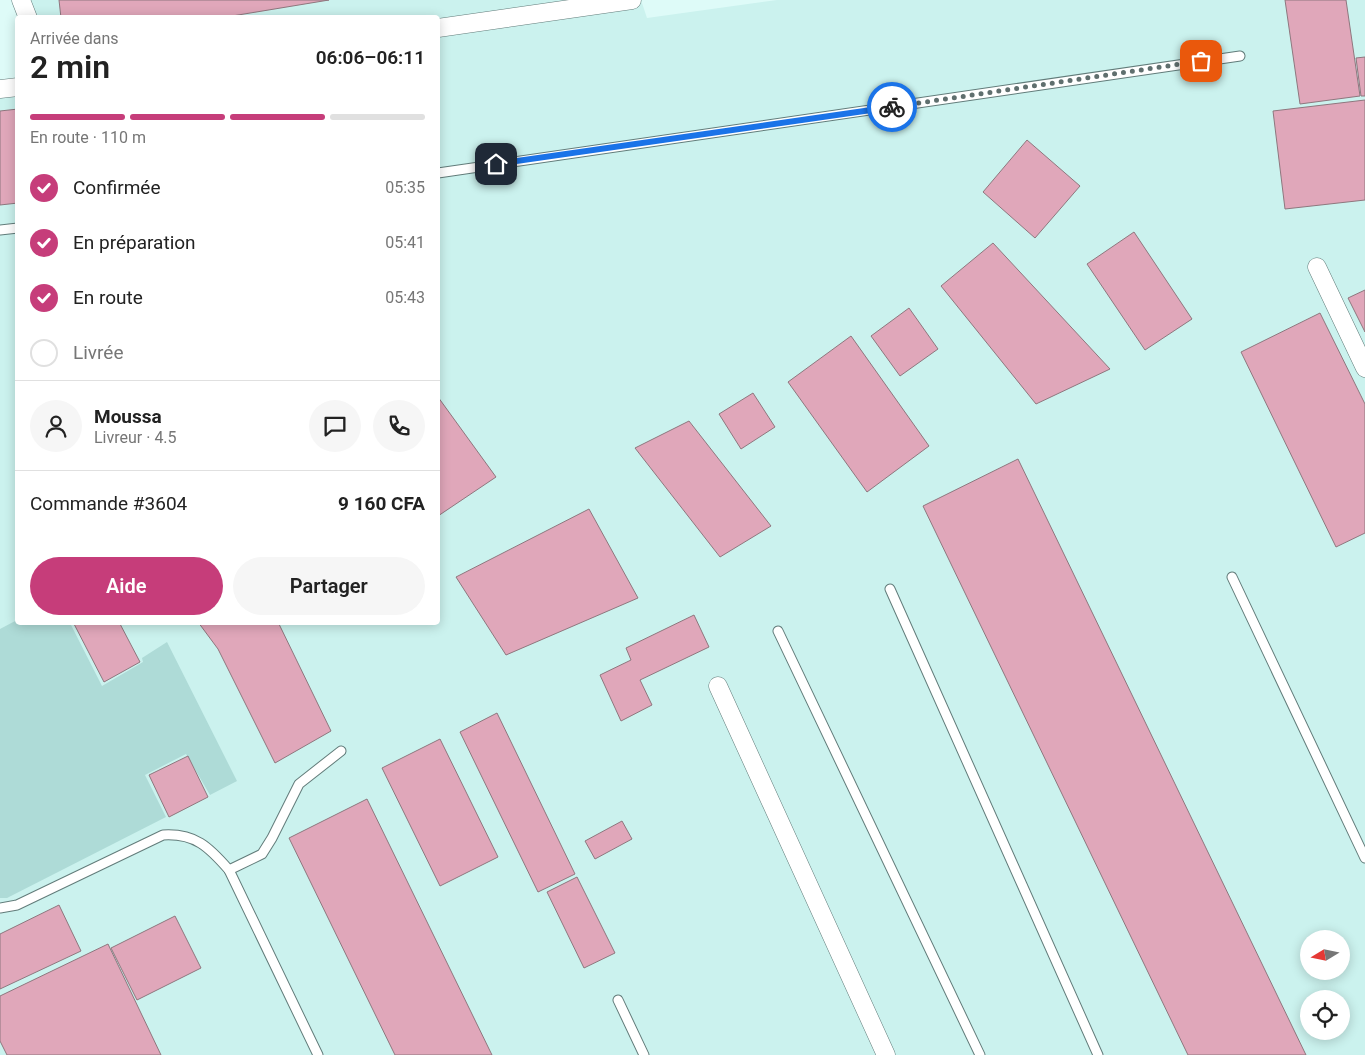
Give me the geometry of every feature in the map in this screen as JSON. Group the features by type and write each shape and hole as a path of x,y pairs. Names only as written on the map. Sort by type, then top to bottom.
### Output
{"street":[{"path":"21,0 27,15"},
{"path":"440,28 632,0"},
{"path":"0,89 15,87"},
{"path":"1317,267 1365,368"},
{"path":"718,686 886,1055"}],"lane":[{"path":"440,173 1240,56"},
{"path":"0,230 15,228"},
{"path":"1232,578 1365,858"},
{"path":"890,588 1098,1055"},
{"path":"778,631 980,1055"},
{"path":"229,870 262,854 299,784 341,751"},
{"path":"0,908 17,905 163,835 179,834 192,838 212,850 229,870 318,1055"},
{"path":"618,1000 644,1055"}],"shaded area":[{"path":"17,0 641,0 647,18 777,0 1365,0 1365,1055 0,1055 0,98 15,96 15,625 440,625 440,15 23,15"},
{"path":"15,621 15,625 71,625 102,686 143,662 142,658 167,642 237,781 210,795 186,754 145,775 166,817 7,898 0,898 0,629"}],"building":[{"path":"59,0 329,0 238,15 61,15"},
{"path":"1285,0 1346,0 1360,96 1300,104"},
{"path":"1365,57 1365,96 1361,96 1356,58"},
{"path":"1365,100 1365,200 1285,209 1273,111"},
{"path":"15,109 15,203 0,205 0,111"},
{"path":"1027,140 1080,186 1035,238 983,192"},
{"path":"1134,232 1192,319 1145,350 1087,264"},
{"path":"993,243 1110,369 1036,404 941,286"},
{"path":"1365,290 1365,332 1348,298"},
{"path":"909,308 938,349 900,376 871,336"},
{"path":"1320,313 1365,404 1365,533 1336,547 1241,352"},
{"path":"851,336 929,446 867,492 788,382"},
{"path":"753,393 775,427 741,449 719,414"},
{"path":"440,400 496,477 440,515"},
{"path":"689,421 771,526 720,557 635,448"},
{"path":"1018,459 1306,1055 1188,1055 923,506"},
{"path":"589,509 638,598 506,655 456,577"},
{"path":"694,615 709,647 640,680 652,705 621,721 600,675 631,660 626,648"},
{"path":"75,625 121,625 140,662 104,682"},
{"path":"200,625 279,625 331,731 275,763 218,649"},
{"path":"497,713 575,874 538,892 460,732"},
{"path":"440,739 498,857 440,886 382,768"},
{"path":"188,756 208,797 169,817 149,775"},
{"path":"367,799 492,1055 395,1055 289,838"},
{"path":"622,821 632,839 595,859 585,841"},
{"path":"577,877 615,953 584,968 547,892"},
{"path":"59,905 81,951 0,989 0,934"},
{"path":"175,916 201,968 137,1000 111,948"},
{"path":"108,944 161,1055 7,1055 0,1041 0,996"}],"way so far":[{"path":"892,107 1201,61"}],"route":[{"path":"496,164 892,107"}]}
